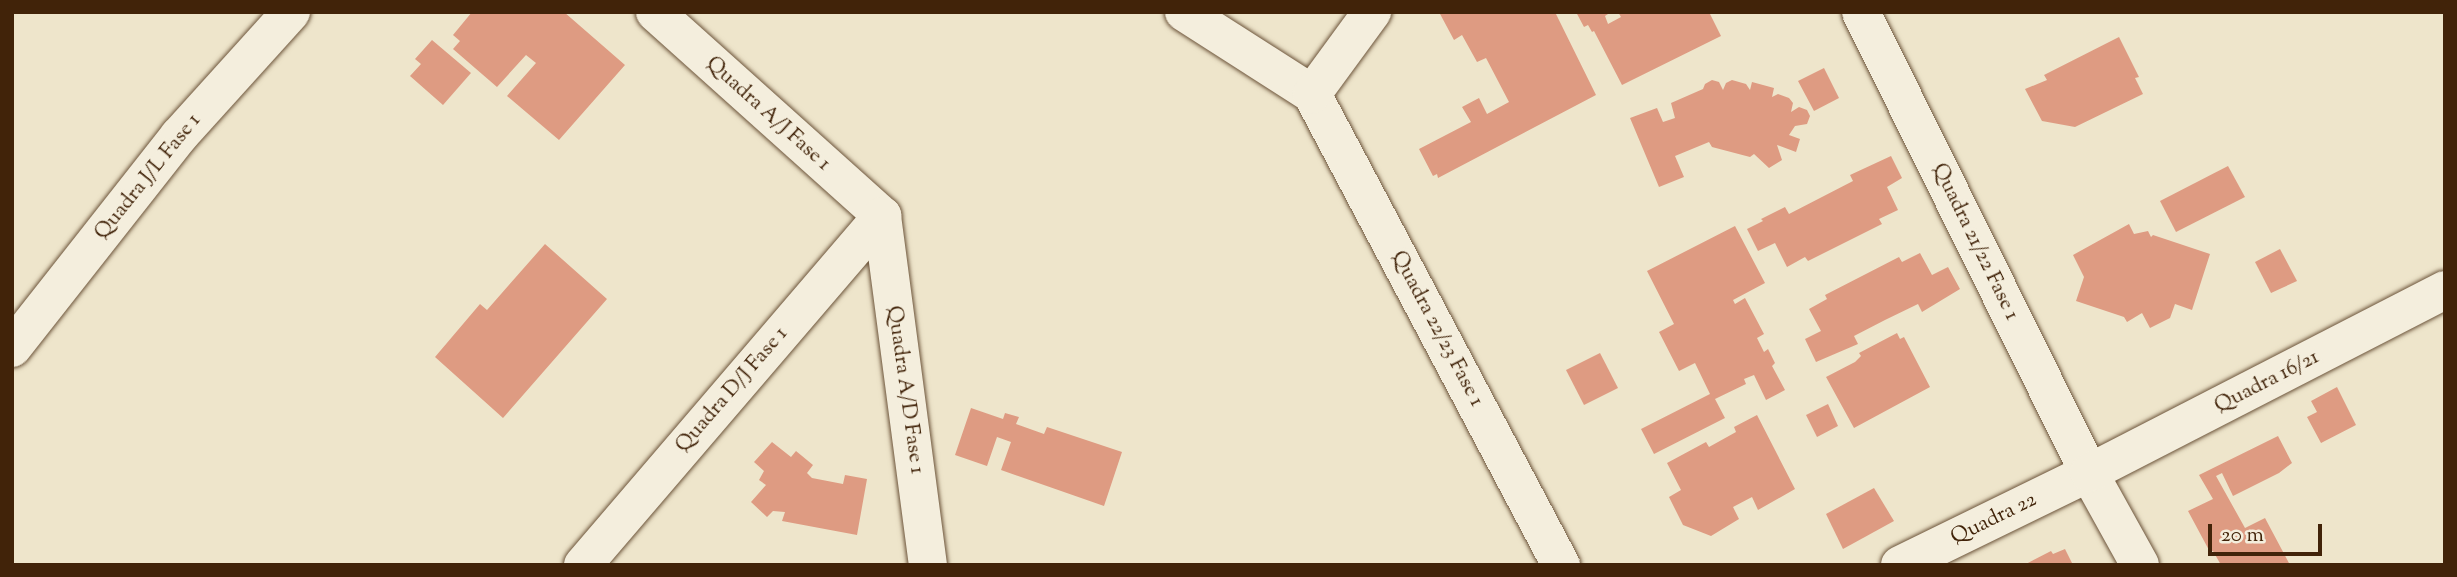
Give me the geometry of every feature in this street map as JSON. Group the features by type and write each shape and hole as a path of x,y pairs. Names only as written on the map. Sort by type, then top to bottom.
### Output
{"street":[{"name":"Quadra J/L Fase 1","path":"12,348 179,136 291,12"},
{"name":"Quadra A/J Fase 1","path":"655,12 881,216"},
{"path":"1184,12 1312,94 1372,12"},
{"name":"Quadra 21/22 Fase 1","path":"1861,12 2089,473 2140,565"},
{"name":"Quadra 22/23 Fase 1","path":"1312,94 1561,565"},
{"name":"Quadra D/J Fase 1","path":"583,565 881,216"},
{"name":"Quadra A/D Fase 1","path":"881,216 928,565"},
{"name":"Quadra 16/21","path":"2089,473 2445,290"},
{"name":"Quadra 22","path":"1900,565 2089,473"}],"building":[{"path":"472,12 564,12 625,65 559,140 507,96 536,63 526,55 497,87 453,49 460,41 453,35"},
{"path":"1439,12 1555,12 1596,95 1438,178 1437,174 1433,176 1419,149 1471,122 1462,107 1479,98 1487,114 1509,102 1486,58 1477,62 1462,35 1454,40"},
{"path":"1576,12 1611,12 1605,16 1608,24 1621,17 1618,12 1709,12 1721,36 1622,85 1594,31 1592,32 1588,25 1584,27"},
{"path":"2119,37 2139,77 2135,78 2143,94 2075,127 2042,121 2025,89 2047,80 2044,75"},
{"path":"432,40 471,73 443,105 410,76 421,64 415,59"},
{"path":"1824,68 1839,98 1814,111 1798,81"},
{"path":"1712,80 1719,82 1723,90 1726,83 1732,80 1746,84 1750,90 1752,82 1774,88 1772,97 1778,94 1789,98 1793,103 1791,112 1799,107 1807,110 1810,116 1807,124 1795,126 1789,135 1800,139 1796,152 1777,145 1782,160 1769,168 1754,154 1750,157 1712,147 1709,142 1675,156 1684,177 1659,187 1630,118 1657,108 1663,122 1675,118 1671,103 1703,89 1705,84"},
{"path":"1891,156 1902,178 1887,187 1898,210 1879,219 1882,224 1808,261 1805,257 1787,267 1775,243 1758,251 1747,229 1763,221 1761,219 1785,207 1789,214 1853,181 1850,175"},
{"path":"2228,166 2245,197 2176,232 2160,201"},
{"path":"2129,224 2134,234 2148,231 2151,237 2153,235 2210,254 2192,310 2175,304 2170,318 2150,328 2142,313 2127,322 2124,317 2076,301 2084,277 2073,255"},
{"path":"1735,226 1765,283 1733,300 1735,304 1745,298 1764,334 1757,338 1764,352 1768,349 1775,363 1772,366 1785,390 1766,400 1754,375 1744,379 1746,384 1715,399 1725,418 1654,454 1641,429 1710,394 1695,363 1679,371 1659,332 1674,324 1647,271"},
{"path":"545,244 607,299 503,418 435,357 480,304 487,310"},
{"path":"2280,249 2297,281 2271,293 2255,262"},
{"path":"1920,253 1932,275 1948,267 1960,289 1922,312 1918,304 1885,320 1854,336 1858,344 1816,362 1805,339 1821,331 1809,309 1827,299 1825,295 1899,257 1902,262"},
{"path":"1897,333 1900,339 1904,337 1930,387 1854,428 1826,377 1855,362 1861,356 1859,353"},
{"path":"1600,353 1618,388 1584,405 1566,370"},
{"path":"2337,387 2356,425 2321,443 2307,417 2317,412 2311,401"},
{"path":"1828,404 1838,426 1817,437 1806,415"},
{"path":"971,408 1003,419 1005,413 1019,417 1016,424 1044,434 1047,427 1122,452 1104,506 1001,470 1011,442 997,437 987,466 955,455"},
{"path":"1757,415 1795,489 1758,510 1752,497 1733,507 1739,519 1711,536 1683,525 1669,497 1681,490 1667,463 1706,442 1709,447 1736,432 1734,427"},
{"path":"2278,436 2292,463 2279,473 2233,496 2222,473 2216,476 2245,528 2265,518 2290,565 2221,565 2213,551 2210,552 2188,511 2213,499 2199,475"},
{"path":"772,442 791,457 796,451 813,465 807,473 812,478 843,484 845,475 867,479 857,535 782,521 785,512 773,511 767,517 751,502 766,485 759,480 764,471 754,462"},
{"path":"1874,488 1894,521 1843,549 1826,514"},
{"path":"2065,549 2073,565 2024,565 2051,551 2053,554"}]}
